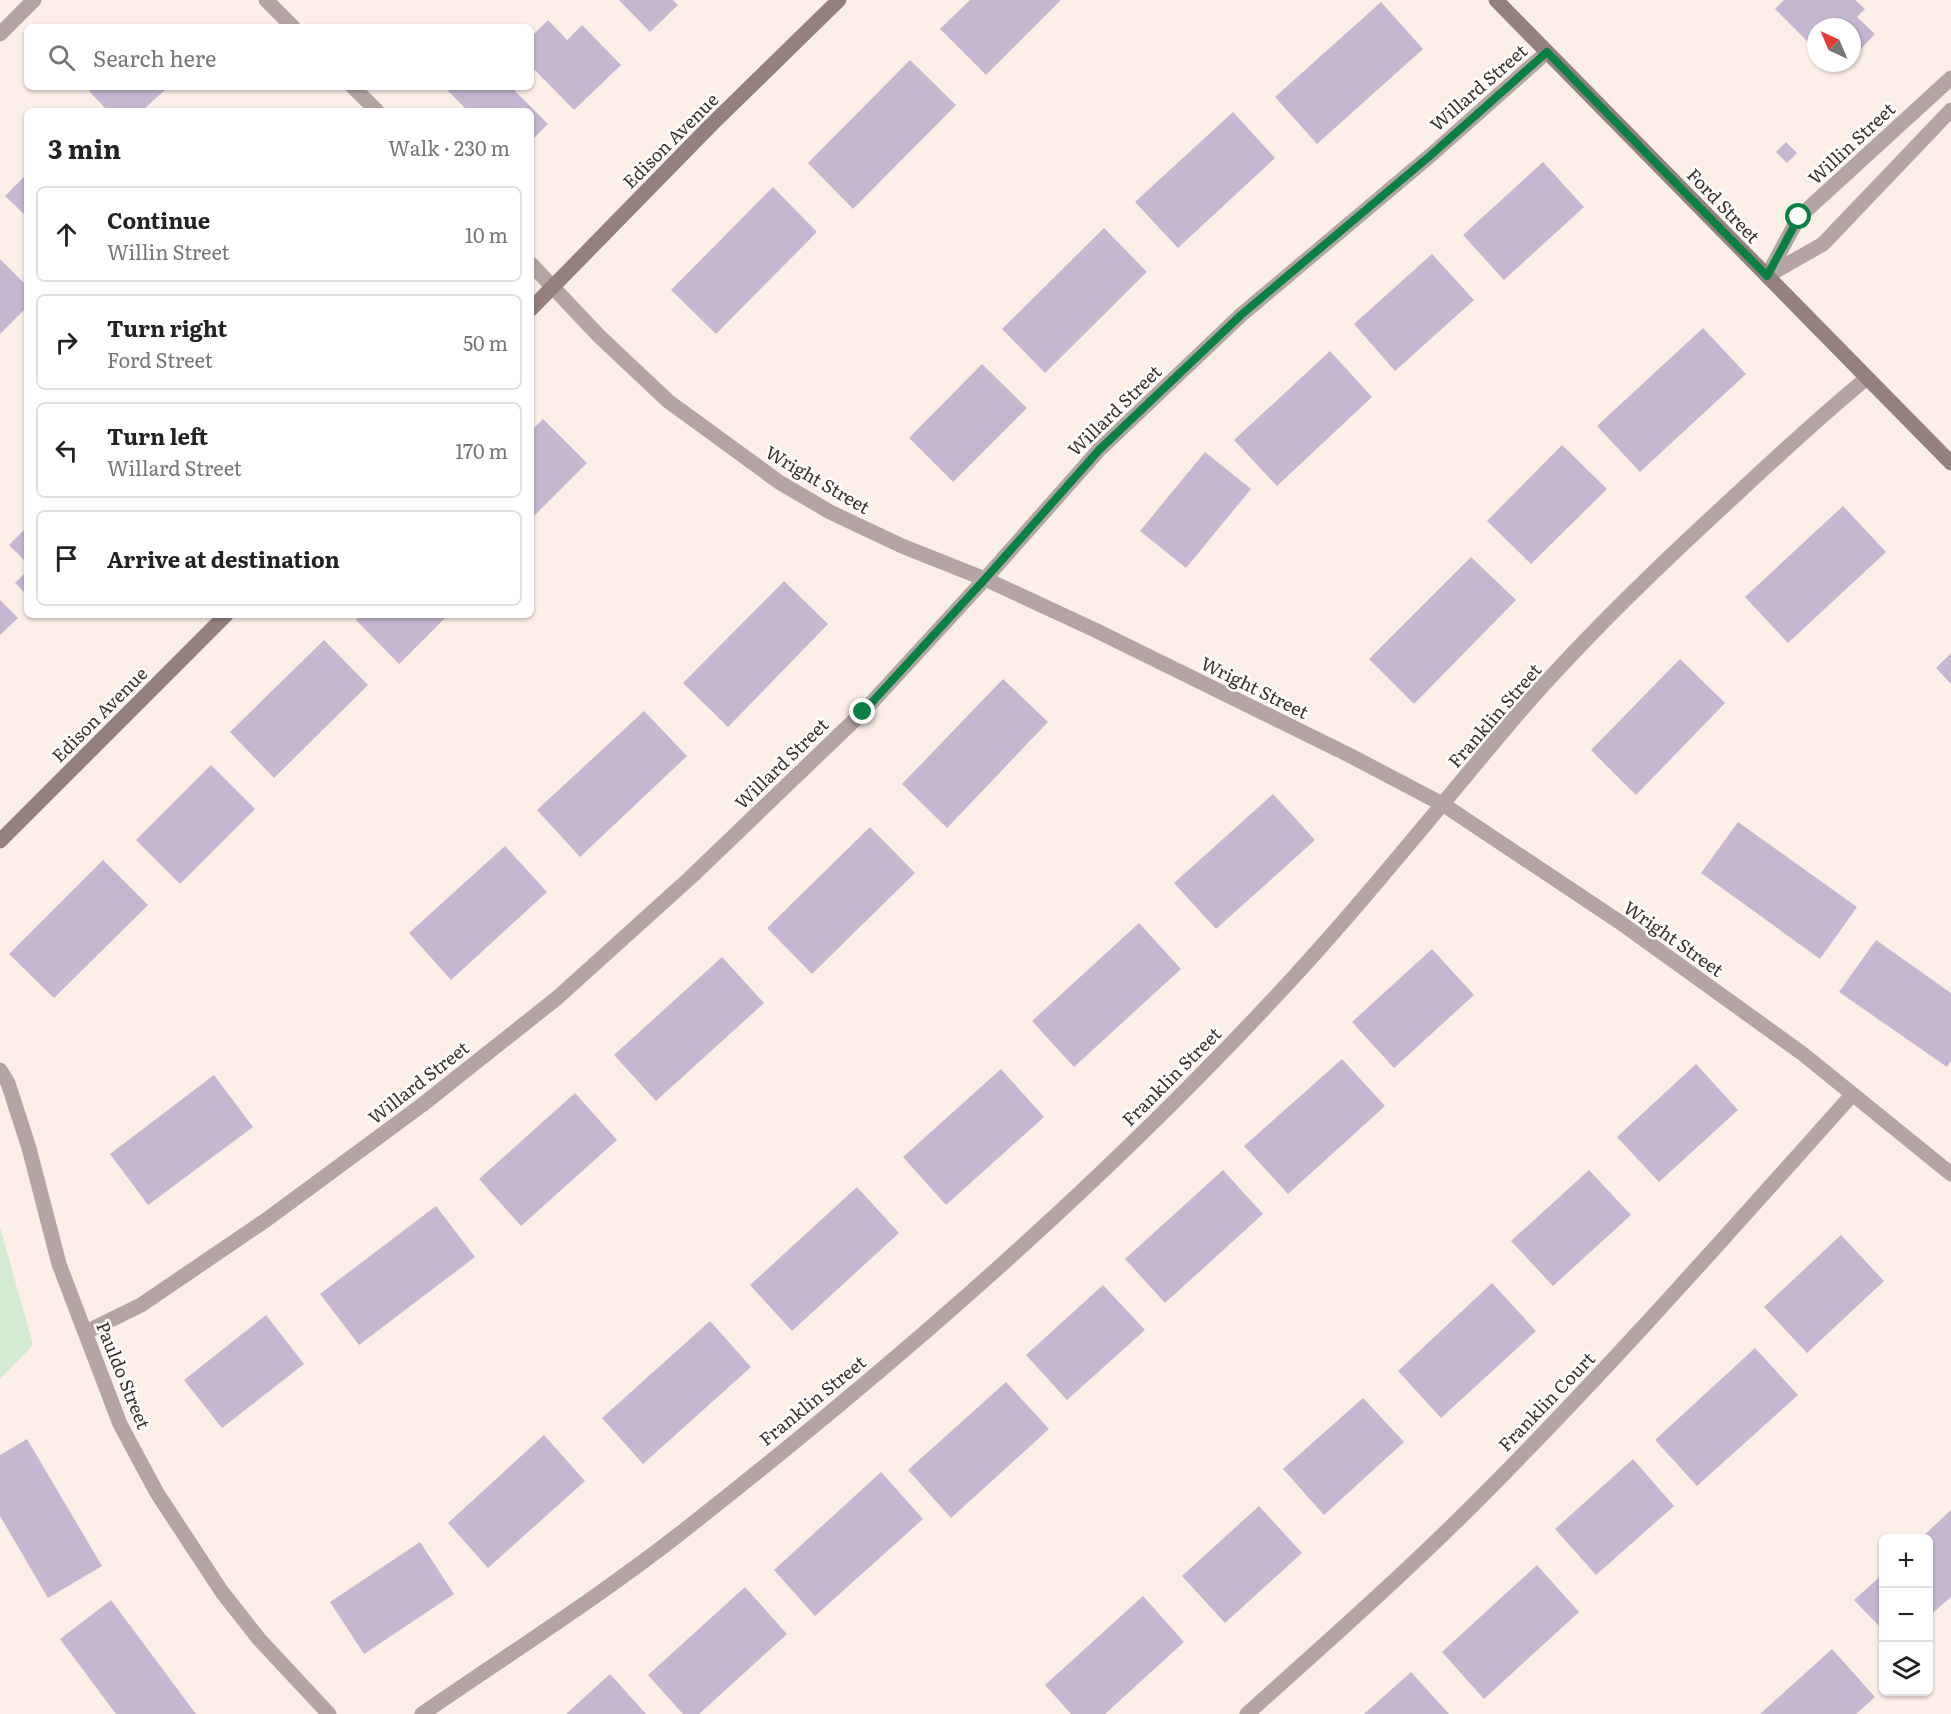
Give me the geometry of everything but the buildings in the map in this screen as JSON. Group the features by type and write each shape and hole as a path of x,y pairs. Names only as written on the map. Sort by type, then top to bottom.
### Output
{"street":[{"path":"0,34 34,0"},
{"path":"266,0 290,24"},
{"name":"Edison Avenue","path":"534,306 712,124 839,0"},
{"name":"Ford Street","path":"1496,0 1951,463"},
{"name":"Willard Street","path":"86,1332 141,1305 266,1221 423,1105 557,998 690,878 854,720 985,579 1099,450 1241,315 1431,155 1547,52"},
{"name":"Willin Street","path":"1767,276 1799,217 1951,78"},
{"path":"356,90 374,108"},
{"path":"1767,276 1823,244 1951,110"},
{"name":"Wright Street","path":"534,267 599,336 668,401 736,453 830,512 902,546 985,579 1106,635 1349,755 1444,805 1621,923 1803,1054 1951,1174"},
{"name":"Franklin Street","path":"422,1714 680,1534 895,1357 1085,1187 1172,1103 1280,993 1444,805 1519,712 1637,588 1822,415 1867,378"},
{"name":"Edison Avenue","path":"0,841 222,618"},
{"name":"Pauldo Street","path":"0,1070 8,1083 28,1148 59,1264 120,1424 157,1493 222,1592 259,1639 329,1714"},
{"name":"Franklin Court","path":"1247,1714 1347,1624 1485,1493 1644,1328 1852,1095"}],"green space":[{"path":"0,1227 33,1345 0,1379"}],"route":[{"path":"863,712 1099,450 1241,315 1431,155 1547,52 1767,276 1799,217"}]}
